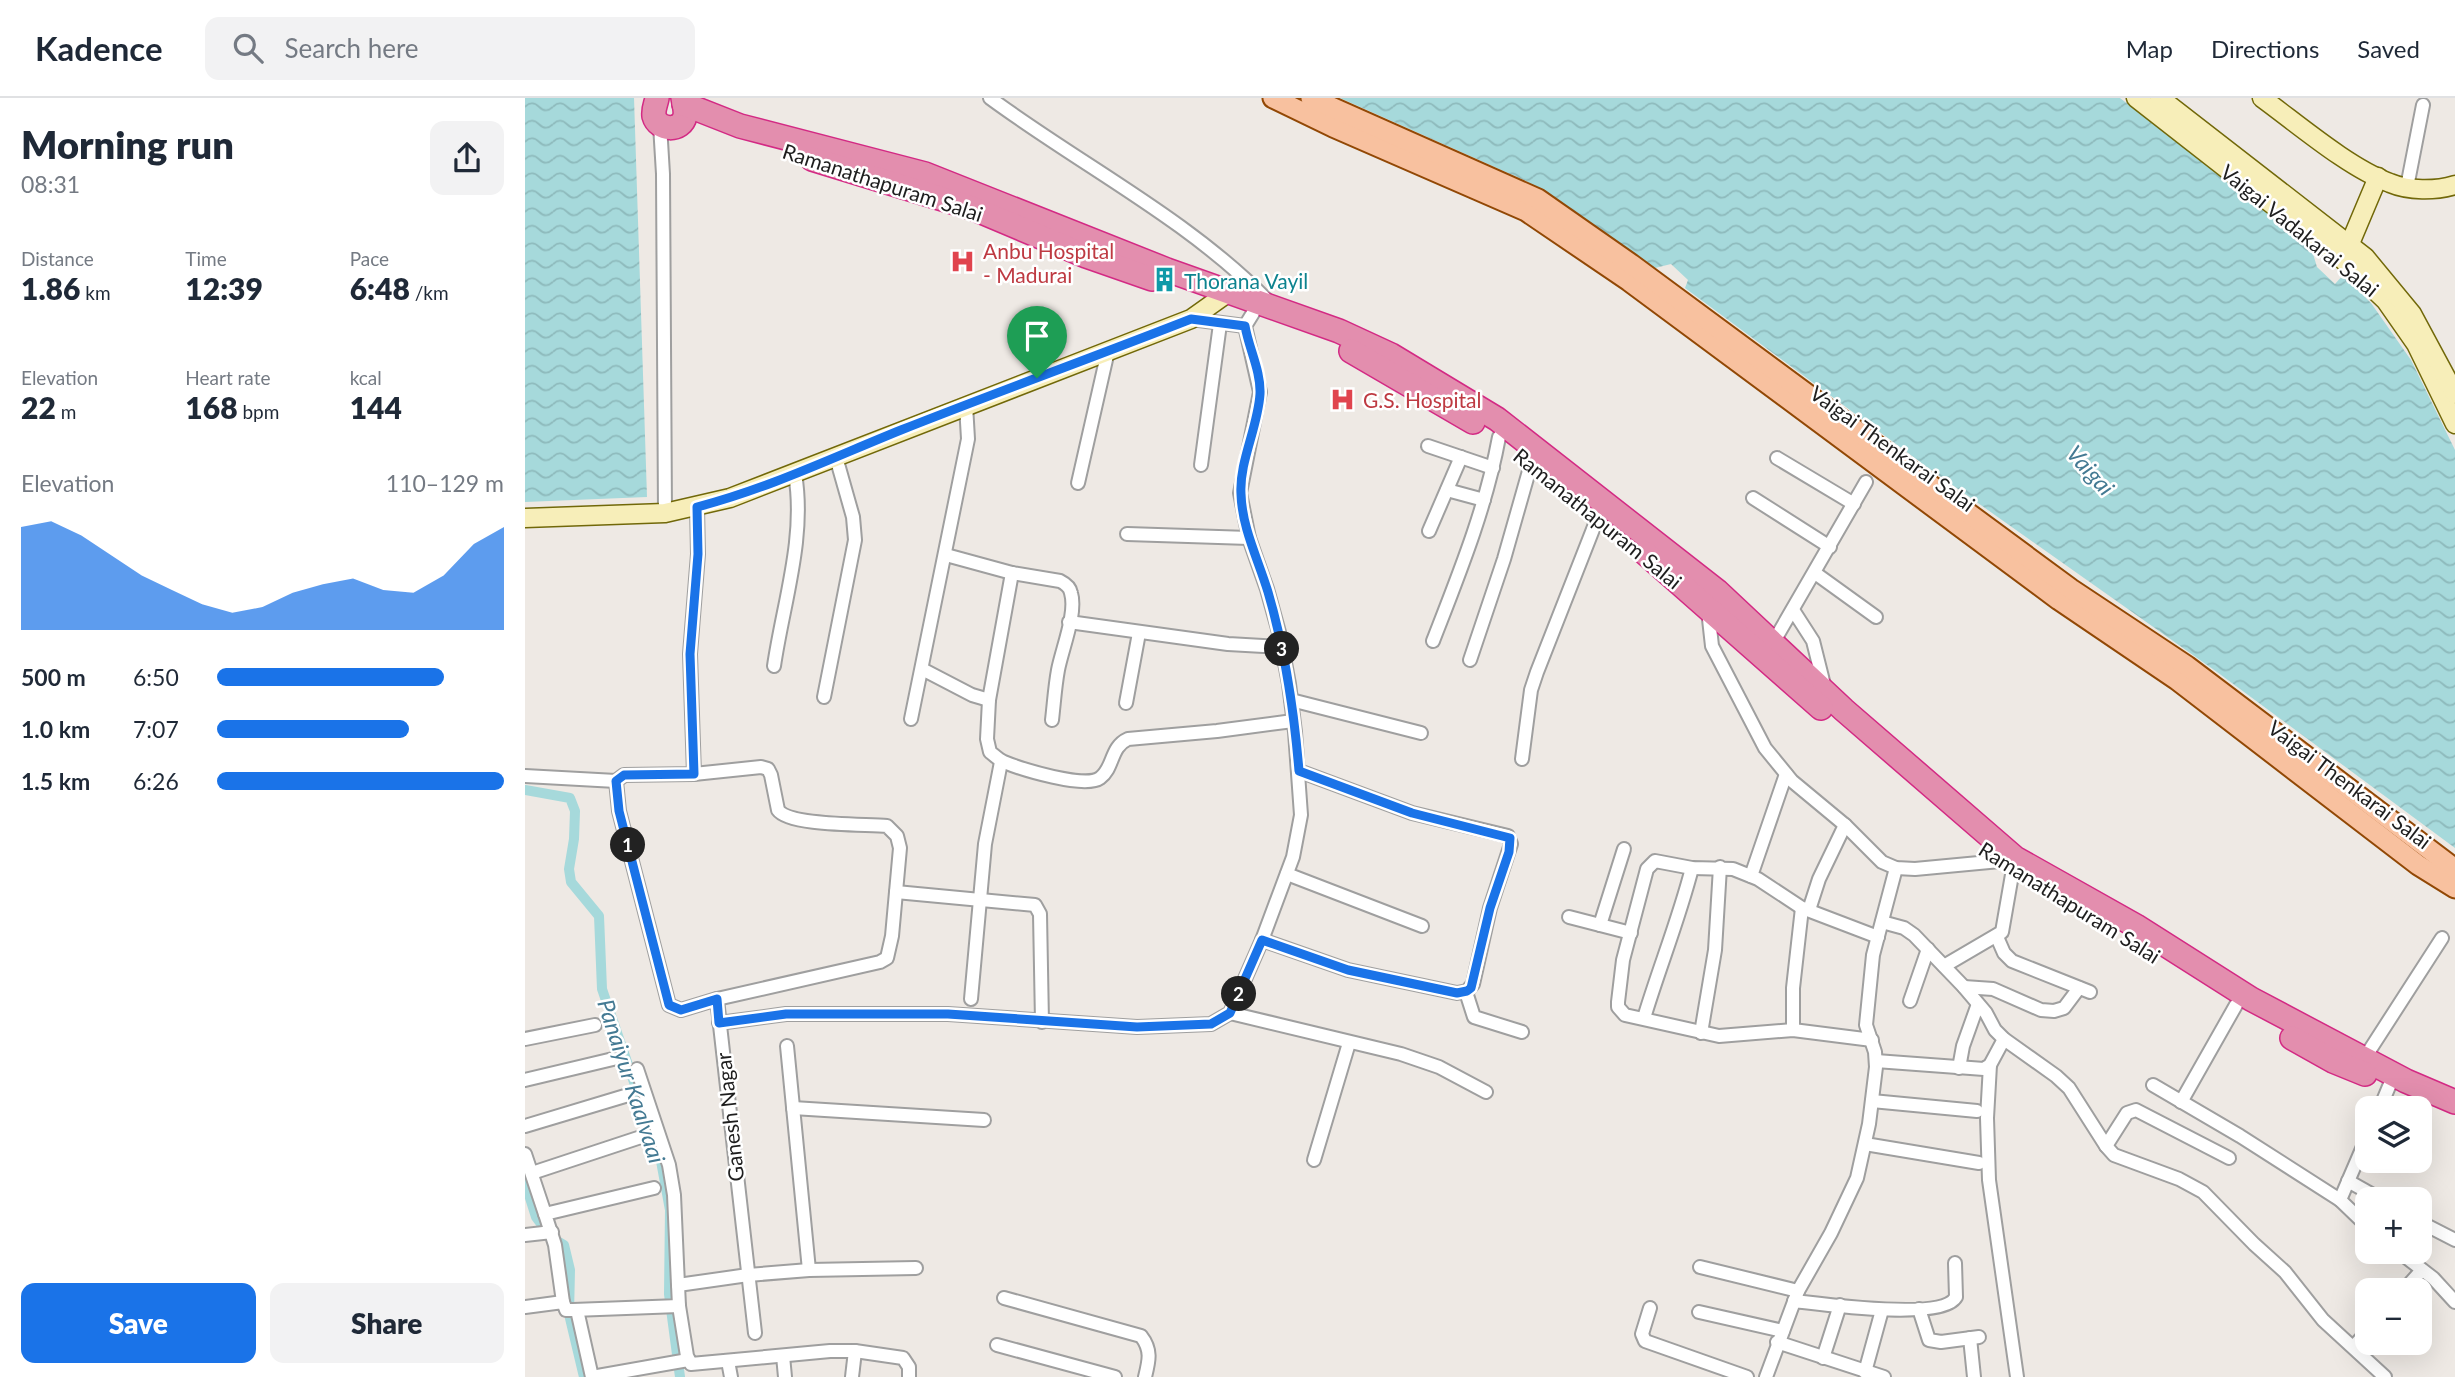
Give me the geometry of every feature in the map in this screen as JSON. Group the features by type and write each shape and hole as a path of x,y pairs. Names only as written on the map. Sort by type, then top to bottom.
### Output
{"highway":[{"name":"Ramanathapuram Salai","path":"690,106 972,208 1086,256 1222,306 1339,344 1499,437 1599,514 1667,572 1773,643 1826,693 2015,858 2136,926 2251,999 2406,1081 2455,1102"},
{"path":"658,109 673,128 690,106"},
{"name":"Ramanathapuram Salai","path":"1265,318 1339,331 1391,355 1497,418 1712,601 1975,842 2006,865 2333,1061 2455,1111"}],"main road":[{"name":"Vaigai Thenkarai Salai","path":"1273,98 1332,127 1525,211 1629,281 2059,600 2177,681 2418,865 2455,888"},
{"name":"Vaigai Thenkarai Salai","path":"1311,98 1538,198 2071,589 2187,666 2455,869"}],"street":[{"path":"719,1023 786,1014 948,1014 1137,1027 1211,1024 1230,1013 1262,940 1293,857 1301,815 1291,700 1282,647 1267,589 1249,538 1240,493 1260,392 1265,318 1244,277 1201,240 1036,132 990,98"},
{"name":"Vaigai Vadakarai Salai","path":"2136,98 2346,253 2365,257 2412,314 2455,394"},
{"name":"Vaigai Vadakarai Salai","path":"2160,98 2346,253 2386,301 2416,344 2455,424"},
{"path":"2262,98 2344,158 2390,183 2443,189 2455,186"},
{"path":"2407,187 2423,105"},
{"path":"658,109 663,174 664,513"},
{"path":"2346,253 2378,177"},
{"path":"525,518 664,513 730,498 1222,306 1202,465"},
{"path":"1078,483 1108,351"},
{"path":"911,719 968,439 966,405"},
{"path":"1433,641 1484,500 1499,437"},
{"path":"1428,446 1493,468"},
{"path":"824,697 855,540 853,517 836,457"},
{"path":"1429,531 1461,457"},
{"path":"1777,458 1854,504"},
{"path":"1470,660 1504,559 1531,464"},
{"path":"774,666 798,523 799,497 795,474"},
{"path":"1773,643 1866,482"},
{"path":"1447,489 1484,500"},
{"path":"1753,498 1830,547"},
{"path":"694,774 690,654 698,554 697,507"},
{"path":"1523,759 1531,690 1599,514"},
{"path":"1127,534 1249,538"},
{"path":"946,555 1012,573 1067,584 1071,590 1069,622 1058,670 1052,720"},
{"path":"1012,573 989,700 987,739 990,752 1001,762 1078,783 1091,782 1100,779 1107,770 1116,747 1128,739 1293,721"},
{"path":"1815,573 1875,617"},
{"path":"1712,601 1713,646 1765,748 1786,774 1845,825 1882,862 1896,868 2006,865 2005,927 1997,937 1944,966"},
{"path":"1793,610 1813,641 1820,660 1826,693"},
{"path":"1069,622 1228,644 1282,647"},
{"path":"1126,703 1139,633"},
{"path":"922,669 972,695 989,700"},
{"path":"1291,700 1421,733"},
{"path":"971,999 985,844 1001,762"},
{"path":"525,776 616,781 624,775 694,774 761,767 768,769 778,810 788,819 887,826 897,836 900,848 892,936 887,958 880,962 717,999 681,1010 669,1005 619,811 616,781"},
{"path":"1262,940 1348,970 1457,993 1465,992 1473,984 1490,908 1511,844 1510,838 1412,813 1299,771"},
{"path":"1751,876 1786,774"},
{"path":"1793,1030 1793,988 1805,909 1845,825"},
{"path":"1600,925 1624,849"},
{"path":"1872,1040 1793,1030 1729,1037 1701,1033 1625,1015 1618,1002 1623,960 1647,869 1651,863 1660,860 1692,867 1733,869 1751,876 1805,909 1878,937"},
{"path":"1644,1018 1659,967 1683,904 1692,867"},
{"path":"1701,1033 1715,950 1720,867"},
{"path":"1766,1377 1796,1296 1832,1233 1857,1178 1872,1101 1876,1061 1866,1019 1873,955 1896,868"},
{"path":"1287,874 1422,926"},
{"path":"896,892 1033,904 1040,914 1042,1022"},
{"path":"1569,917 1631,933"},
{"path":"1882,922 1903,928 1928,949 1964,987 2004,1039 2069,1088 2114,1155 2179,1179 2203,1192 2285,1272 2323,1320 2385,1377"},
{"path":"1964,987 1993,989 2041,1010 2054,1011 2064,1008 2085,990 2012,961 2004,953 1997,937"},
{"path":"2364,1059 2442,938"},
{"path":"1910,1001 1928,949"},
{"path":"1465,992 1474,1017 1522,1032"},
{"name":"Ganesh Nagar","path":"717,999 755,1334"},
{"path":"1959,1068 1963,1046 1978,1004"},
{"path":"2181,1102 2236,1005"},
{"path":"1230,1013 1401,1054 1439,1067 1486,1092"},
{"path":"525,1039 595,1025"},
{"path":"2004,1039 1990,1065 1987,1118 1989,1180 2017,1377"},
{"path":"1314,1160 1349,1043"},
{"path":"787,1046 809,1270"},
{"path":"525,1080 613,1059"},
{"path":"1876,1061 1979,1070 1990,1065"},
{"path":"637,1069 669,1165 674,1195 678,1285 672,1307 685,1360 697,1364 855,1351 903,1358 909,1367 909,1377"},
{"path":"2384,1096 2390,1084"},
{"path":"2153,1085 2340,1199 2355,1214"},
{"path":"525,1126 625,1096"},
{"path":"1872,1101 1977,1111"},
{"path":"793,1108 984,1121"},
{"path":"2106,1146 2127,1113 2136,1110 2229,1158"},
{"path":"532,1173 641,1137"},
{"path":"1865,1144 1979,1163"},
{"path":"525,1154 553,1238 570,1308 592,1377 685,1360"},
{"path":"2340,1199 2355,1165"},
{"path":"2348,1181 2359,1187"},
{"path":"545,1214 654,1188"},
{"path":"2432,1228 2455,1240"},
{"path":"525,1235 553,1238"},
{"path":"1700,1267 1796,1296 1882,1310 1919,1309 1955,1301 1955,1263"},
{"path":"2414,1264 2455,1302"},
{"path":"678,1285 809,1270 916,1268"},
{"path":"2415,1278 2422,1270"},
{"path":"1004,1298 1141,1336 1147,1344 1150,1357 1145,1377"},
{"path":"1823,1358 1840,1305"},
{"path":"525,1307 672,1307"},
{"path":"1650,1308 1642,1334 1644,1341 1747,1377"},
{"path":"1919,1309 1929,1339 1941,1342 1975,1338 1974,1377"},
{"path":"1865,1372 1882,1310"},
{"path":"1699,1312 1780,1337 1823,1358 1884,1377"},
{"path":"997,1345 1115,1377"},
{"path":"852,1377 855,1351"},
{"path":"783,1356 785,1377"},
{"path":"728,1361 731,1377"}],"water":[{"path":"525,98 634,98 647,497 525,502"},
{"name":"Vaigai","path":"1340,98 2120,98 2311,247 2317,267 2335,284 2343,275 2371,303 2411,360 2455,450 2455,848 2217,672 1927,467 1685,288 1688,280 1671,264 1655,268 1526,181"}],"waterway":[{"name":"Panaiyur Kaalvaai","path":"525,790 570,798 575,811 569,869 571,882 599,916 602,989 661,1161 670,1210 669,1294 680,1377"},
{"path":"525,1182 536,1217 542,1225"},
{"path":"552,1238 564,1245 570,1270 569,1314 584,1377"}],"place":[{"name":"Anbu Hospital - Madurai","path":"963,262"},
{"name":"Thorana Vayil","path":"1164,280"},
{"name":"G.S. Hospital","path":"1343,399"}],"route":[{"path":"1191,319 1245,326 1260,392 1240,493 1249,538 1280,636 1296,732 1299,771 1412,813 1510,838 1511,844 1490,908 1473,984 1467,991 1457,993 1348,970 1262,940 1230,1013 1211,1024 1137,1027 948,1014 786,1014 719,1023 717,999 681,1010 669,1005 619,811 616,781 624,775 694,774 690,654 698,554 697,507 795,474 1037,378 1191,319"}]}
